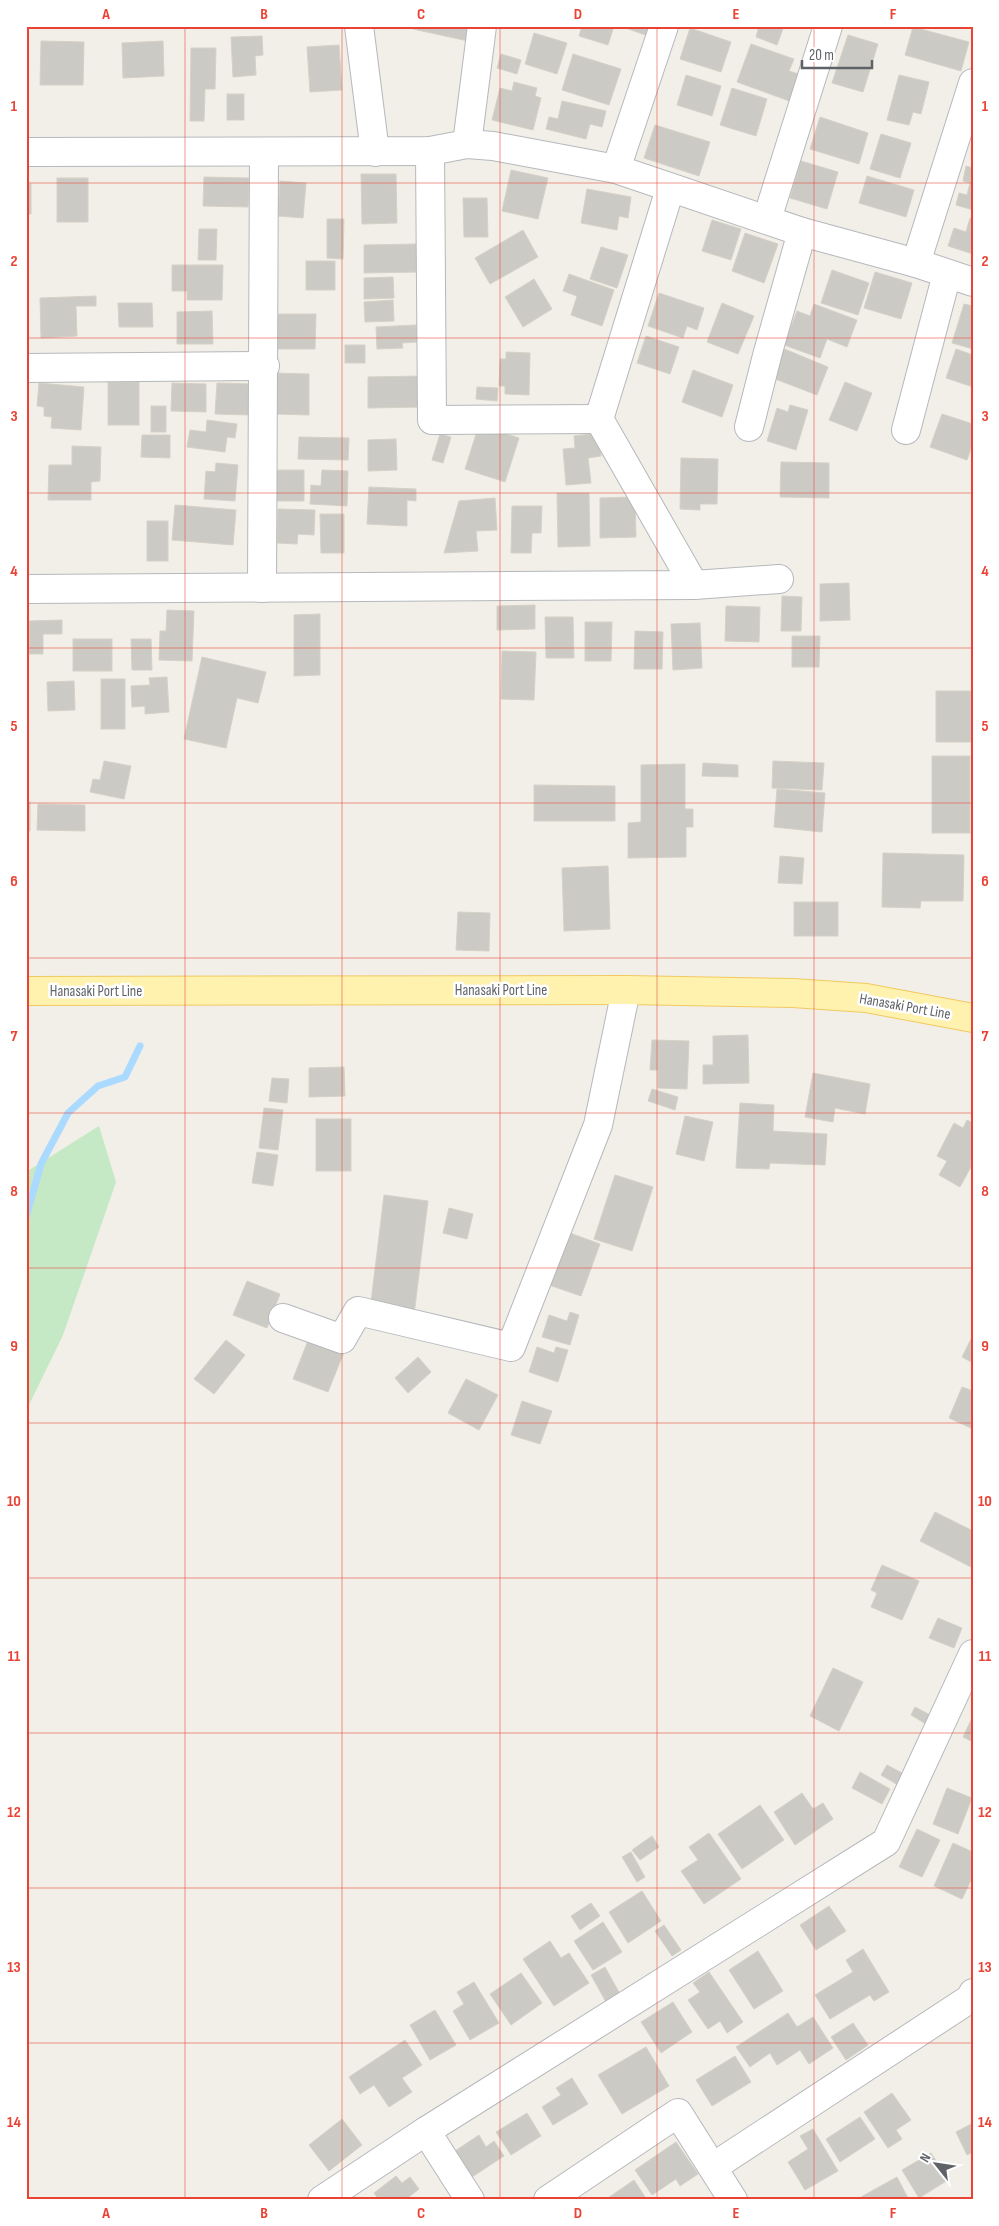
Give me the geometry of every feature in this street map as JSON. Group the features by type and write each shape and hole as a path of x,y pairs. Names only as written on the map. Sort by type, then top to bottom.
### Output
{"main road":[{"name":"Hanasaki Port Line","path":"26,991 626,990 793,992 866,998 973,1018"}],"street":[{"path":"359,26 375,152"},
{"path":"467,144 482,26"},
{"path":"616,169 664,26"},
{"path":"767,218 828,26"},
{"path":"916,263 973,83"},
{"path":"26,152 375,152 430,151 467,144 493,146 616,169 670,189 767,218 802,232 916,263 973,282"},
{"path":"430,151 432,420 599,419"},
{"path":"262,588 265,366 264,152"},
{"path":"670,189 599,419 694,585"},
{"path":"750,426 768,352 802,232"},
{"path":"906,430 947,274"},
{"path":"26,368 265,366"},
{"path":"26,589 694,585 778,580"},
{"path":"283,1318 342,1339 358,1311 511,1346 598,1125 626,990"},
{"path":"322,2200 426,2131 886,1842 973,1654"},
{"path":"713,2167 971,1998 973,1993"},
{"path":"548,2200 678,2113 733,2200"},
{"path":"426,2131 470,2200"}],"green space":[{"path":"99,1126 116,1182 63,1335 26,1411 26,1172"}],"building":[{"path":"413,26 472,26 468,41 413,29"},
{"path":"582,26 614,26 608,45 579,36"},
{"path":"620,26 654,26 651,37"},
{"path":"759,26 784,26 777,45 756,37"},
{"path":"913,27 969,42 961,71 905,55"},
{"path":"690,28 731,42 721,72 680,59"},
{"path":"534,33 567,43 557,74 525,64"},
{"path":"848,35 878,44 863,92 832,83"},
{"path":"262,36 263,55 255,56 256,75 233,77 231,37"},
{"path":"41,41 84,42 83,85 40,85"},
{"path":"163,41 164,76 123,78 122,43"},
{"path":"751,44 794,59 789,71 802,75 792,102 737,82"},
{"path":"339,45 342,90 310,92 307,47"},
{"path":"191,48 216,48 215,89 205,89 204,121 190,121"},
{"path":"501,54 521,60 517,74 497,68"},
{"path":"573,54 621,69 609,105 562,90"},
{"path":"686,75 721,86 712,116 677,105"},
{"path":"899,75 929,82 921,114 913,112 909,125 887,120"},
{"path":"514,82 537,88 535,96 541,98 533,130 492,120 500,88 512,91"},
{"path":"732,88 767,99 756,136 720,125"},
{"path":"227,94 244,94 244,120 227,120"},
{"path":"562,101 606,111 602,127 590,124 586,139 546,129 549,117 558,119"},
{"path":"820,117 868,133 859,164 810,149"},
{"path":"655,125 710,142 699,176 644,158"},
{"path":"881,134 911,143 900,178 870,169"},
{"path":"801,161 838,172 827,209 790,198"},
{"path":"966,166 973,168 973,210 956,205 959,193 967,195 970,183 963,181"},
{"path":"511,170 548,178 538,219 502,211"},
{"path":"361,174 396,174 397,223 362,224"},
{"path":"867,176 914,190 906,217 859,203"},
{"path":"204,177 249,178 248,207 203,206"},
{"path":"57,178 88,178 88,222 57,222"},
{"path":"280,181 306,183 303,218 278,216"},
{"path":"26,184 31,184 31,214 26,214"},
{"path":"587,189 631,197 628,218 619,216 617,230 581,223"},
{"path":"463,198 487,198 488,237 464,237"},
{"path":"970,218 973,219 973,254 948,246 954,228 966,232"},
{"path":"327,219 344,219 343,259 327,258"},
{"path":"712,220 741,229 731,260 702,251"},
{"path":"199,229 217,229 216,260 198,260"},
{"path":"523,230 538,257 490,284 475,258"},
{"path":"745,233 778,244 764,283 732,271"},
{"path":"417,244 418,272 364,273 364,245"},
{"path":"601,247 628,255 617,288 590,279"},
{"path":"306,261 335,261 335,290 306,290"},
{"path":"172,265 223,265 222,300 187,300 187,291 172,291"},
{"path":"832,270 869,283 858,315 821,303"},
{"path":"875,272 912,283 901,319 864,308"},
{"path":"569,274 614,290 602,326 571,315 577,296 563,291"},
{"path":"393,277 394,298 364,299 364,278"},
{"path":"534,279 552,309 523,327 505,297"},
{"path":"659,293 704,308 697,330 687,326 683,338 648,326"},
{"path":"96,296 96,306 76,306 77,336 41,338 40,298"},
{"path":"393,300 394,321 365,322 364,302"},
{"path":"118,303 152,303 153,327 119,327"},
{"path":"722,303 754,316 738,354 707,342"},
{"path":"814,304 857,320 847,347 827,339 820,358 784,345 797,311 810,316"},
{"path":"964,304 973,306 973,349 952,343"},
{"path":"212,311 213,344 177,344 177,312"},
{"path":"278,314 316,314 315,349 277,349"},
{"path":"416,325 417,342 402,343 403,348 377,349 376,327"},
{"path":"646,336 679,347 670,374 637,363"},
{"path":"345,345 365,345 365,363 345,363"},
{"path":"782,348 828,367 817,395 770,377"},
{"path":"956,349 973,355 973,387 946,378"},
{"path":"506,352 530,353 529,395 505,394 505,386 499,386 500,359 506,359"},
{"path":"693,370 733,385 722,417 682,402"},
{"path":"275,373 309,374 309,415 274,414"},
{"path":"422,376 422,407 368,408 368,377"},
{"path":"108,382 139,382 139,425 108,425"},
{"path":"845,382 872,393 857,431 829,420"},
{"path":"39,383 84,387 81,430 51,428 52,417 44,416 44,407 37,406"},
{"path":"172,383 206,384 206,412 171,411"},
{"path":"217,383 252,384 251,415 215,414"},
{"path":"477,387 498,388 497,401 476,399"},
{"path":"790,405 808,410 796,450 767,441 777,408 788,412"},
{"path":"151,406 166,406 166,432 151,432"},
{"path":"942,414 973,424 973,443 967,460 930,447"},
{"path":"207,420 237,424 235,438 227,437 225,452 187,447 190,430 206,432"},
{"path":"479,425 519,438 505,482 465,469"},
{"path":"599,433 601,456 588,458 591,483 566,485 563,449 575,448 574,436"},
{"path":"440,434 451,437 443,463 432,460"},
{"path":"142,435 170,435 170,458 141,457"},
{"path":"299,437 349,438 348,460 298,459"},
{"path":"396,439 397,470 368,471 368,440"},
{"path":"72,446 101,447 100,481 91,482 91,500 48,500 49,465 72,465"},
{"path":"681,458 718,459 717,504 700,504 700,510 680,509"},
{"path":"781,462 829,463 829,498 780,497"},
{"path":"216,463 238,465 235,501 204,499 206,471 215,472"},
{"path":"276,470 304,470 304,501 275,501"},
{"path":"322,470 348,471 347,506 310,504 311,485 321,486"},
{"path":"369,487 416,489 416,501 407,500 407,526 367,524"},
{"path":"557,493 589,493 590,546 558,547"},
{"path":"635,497 636,537 600,538 600,498"},
{"path":"495,498 497,530 476,531 478,551 444,553 459,501"},
{"path":"175,505 236,510 233,545 172,540"},
{"path":"512,506 542,506 541,533 532,533 531,553 511,553"},
{"path":"278,509 315,510 314,535 298,534 297,544 277,543"},
{"path":"320,514 344,514 344,553 321,553"},
{"path":"147,521 168,521 168,561 147,561"},
{"path":"849,583 850,620 820,621 820,584"},
{"path":"782,596 802,597 801,631 781,631"},
{"path":"535,605 535,629 497,630 497,606"},
{"path":"726,606 760,607 759,642 725,641"},
{"path":"167,610 194,611 192,661 159,660 160,631 166,631"},
{"path":"320,614 320,675 294,676 294,615"},
{"path":"545,617 573,617 574,658 546,658"},
{"path":"62,620 62,634 43,634 43,654 29,654 29,621"},
{"path":"585,622 612,622 611,661 585,661"},
{"path":"700,623 702,668 673,670 671,624"},
{"path":"635,631 663,632 662,669 634,669"},
{"path":"792,636 820,636 819,667 792,667"},
{"path":"73,639 112,639 112,671 73,671"},
{"path":"131,639 151,639 152,670 132,670"},
{"path":"502,651 536,652 534,700 501,699"},
{"path":"202,657 266,672 258,703 237,698 226,748 184,739"},
{"path":"167,677 169,712 145,714 145,706 132,707 131,686 150,685 149,678"},
{"path":"101,679 125,679 125,729 101,729"},
{"path":"74,681 75,710 48,711 47,682"},
{"path":"936,691 971,691 971,742 936,742"},
{"path":"932,756 970,756 970,833 932,833"},
{"path":"104,761 131,766 124,799 90,792 93,779 100,780"},
{"path":"773,761 824,763 822,790 772,788"},
{"path":"703,763 738,765 738,777 702,776"},
{"path":"685,764 685,809 693,809 693,827 686,827 686,857 628,858 628,823 641,822 641,765"},
{"path":"534,785 615,786 615,821 534,821"},
{"path":"777,789 825,793 822,832 774,827"},
{"path":"26,802 30,802 30,831 26,831"},
{"path":"38,804 85,805 85,831 37,830"},
{"path":"883,853 964,855 963,901 921,901 920,908 882,907"},
{"path":"780,856 804,858 802,884 778,883"},
{"path":"608,866 610,929 564,931 562,868"},
{"path":"794,902 838,902 838,936 794,936"},
{"path":"458,912 490,913 489,951 456,950"},
{"path":"748,1035 749,1083 703,1084 703,1065 713,1065 713,1036"},
{"path":"652,1040 689,1041 687,1089 658,1088 658,1070 650,1070"},
{"path":"344,1067 345,1096 309,1097 309,1068"},
{"path":"813,1073 870,1084 865,1114 835,1108 833,1122 805,1117"},
{"path":"272,1078 289,1079 287,1103 269,1101"},
{"path":"652,1089 678,1097 675,1110 648,1101"},
{"path":"740,1103 774,1105 773,1131 827,1134 825,1165 770,1163 769,1169 736,1168"},
{"path":"264,1108 283,1110 278,1150 259,1148"},
{"path":"685,1116 713,1122 704,1161 676,1154"},
{"path":"316,1119 351,1119 351,1171 316,1171"},
{"path":"967,1120 973,1123 973,1163 960,1187 939,1175 947,1161 937,1156 954,1123 963,1128"},
{"path":"257,1152 278,1155 273,1186 252,1183"},
{"path":"615,1175 653,1187 632,1251 594,1239"},
{"path":"384,1195 428,1201 414,1315 370,1310"},
{"path":"449,1208 473,1214 467,1239 443,1233"},
{"path":"567,1232 600,1244 581,1296 549,1285"},
{"path":"247,1281 280,1294 267,1328 233,1315"},
{"path":"570,1312 579,1315 570,1345 542,1337 549,1315 567,1321"},
{"path":"973,1335 973,1363 962,1357"},
{"path":"309,1338 344,1352 328,1392 293,1379"},
{"path":"226,1340 245,1355 214,1394 194,1379"},
{"path":"537,1347 554,1353 556,1347 568,1350 558,1382 529,1372"},
{"path":"418,1357 431,1372 408,1393 395,1378"},
{"path":"466,1379 498,1395 479,1430 448,1413"},
{"path":"962,1387 973,1391 973,1429 949,1418"},
{"path":"522,1401 552,1411 540,1444 511,1435"},
{"path":"935,1512 973,1531 973,1568 920,1541"},
{"path":"882,1565 919,1581 902,1620 871,1607 877,1593 871,1590"},
{"path":"938,1618 962,1628 954,1648 929,1638"},
{"path":"833,1668 863,1682 839,1731 810,1716"},
{"path":"915,1707 930,1715 926,1724 911,1715"},
{"path":"973,1716 973,1742 963,1737"},
{"path":"887,1765 904,1774 898,1785 881,1775"},
{"path":"860,1772 890,1789 882,1804 852,1788"},
{"path":"947,1788 972,1798 958,1834 933,1824"},
{"path":"802,1793 813,1809 823,1803 833,1819 795,1845 774,1812"},
{"path":"760,1805 784,1840 742,1869 718,1834"},
{"path":"917,1829 940,1840 922,1877 899,1867"},
{"path":"709,1833 741,1879 704,1904 681,1871 698,1860 689,1847"},
{"path":"652,1836 659,1847 640,1860 632,1850"},
{"path":"953,1843 973,1852 973,1876 962,1899 934,1886"},
{"path":"631,1852 645,1877 637,1882 622,1857"},
{"path":"642,1891 661,1921 628,1943 609,1912"},
{"path":"591,1903 600,1916 580,1930 571,1916"},
{"path":"829,1906 846,1931 816,1950 800,1925"},
{"path":"603,1922 622,1952 593,1970 574,1941"},
{"path":"664,1925 681,1950 672,1956 655,1931"},
{"path":"550,1941 561,1958 569,1953 589,1983 554,2006 523,1959"},
{"path":"863,1949 889,1992 874,2001 870,1995 830,2019 815,1995 853,1972 846,1960"},
{"path":"758,1951 783,1991 754,2009 729,1970"},
{"path":"605,1967 620,1994 606,2002 591,1975"},
{"path":"709,1972 743,2022 727,2033 720,2021 708,2029 688,2000 700,1992 693,1983"},
{"path":"521,1973 542,2003 511,2025 490,1994"},
{"path":"474,1982 499,2023 470,2040 453,2011 464,2004 457,1992"},
{"path":"673,2002 692,2032 661,2053 641,2022"},
{"path":"435,2010 456,2045 430,2060 410,2025"},
{"path":"788,2013 797,2027 813,2017 833,2048 809,2064 800,2050 777,2065 770,2053 750,2067 736,2047"},
{"path":"853,2023 868,2045 846,2060 831,2037"},
{"path":"405,2040 422,2065 402,2078 412,2092 389,2107 374,2085 360,2094 349,2077"},
{"path":"646,2047 669,2086 622,2114 598,2075"},
{"path":"735,2056 751,2082 712,2106 696,2080"},
{"path":"572,2078 588,2104 553,2125 542,2107 561,2095 556,2088"},
{"path":"892,2093 911,2120 896,2130 902,2139 888,2148 864,2112"},
{"path":"527,2113 541,2136 511,2155 496,2132"},
{"path":"860,2117 875,2139 840,2162 826,2139"},
{"path":"342,2119 362,2145 329,2171 309,2145"},
{"path":"973,2123 973,2152 967,2155 956,2132"},
{"path":"813,2129 838,2171 805,2190 788,2162 808,2149 800,2136"},
{"path":"479,2135 486,2147 494,2141 504,2156 472,2177 455,2151"},
{"path":"676,2142 698,2174 680,2186 676,2179 652,2195 635,2170"},
{"path":"931,2153 948,2180 919,2198 902,2170"},
{"path":"396,2176 402,2183 410,2177 419,2189 405,2200 379,2200 374,2193"},
{"path":"897,2177 909,2200 862,2200 861,2197"},
{"path":"634,2180 647,2200 605,2200"}],"waterway":[{"path":"26,1217 41,1164 68,1113 98,1086 125,1077 140,1046"}]}
